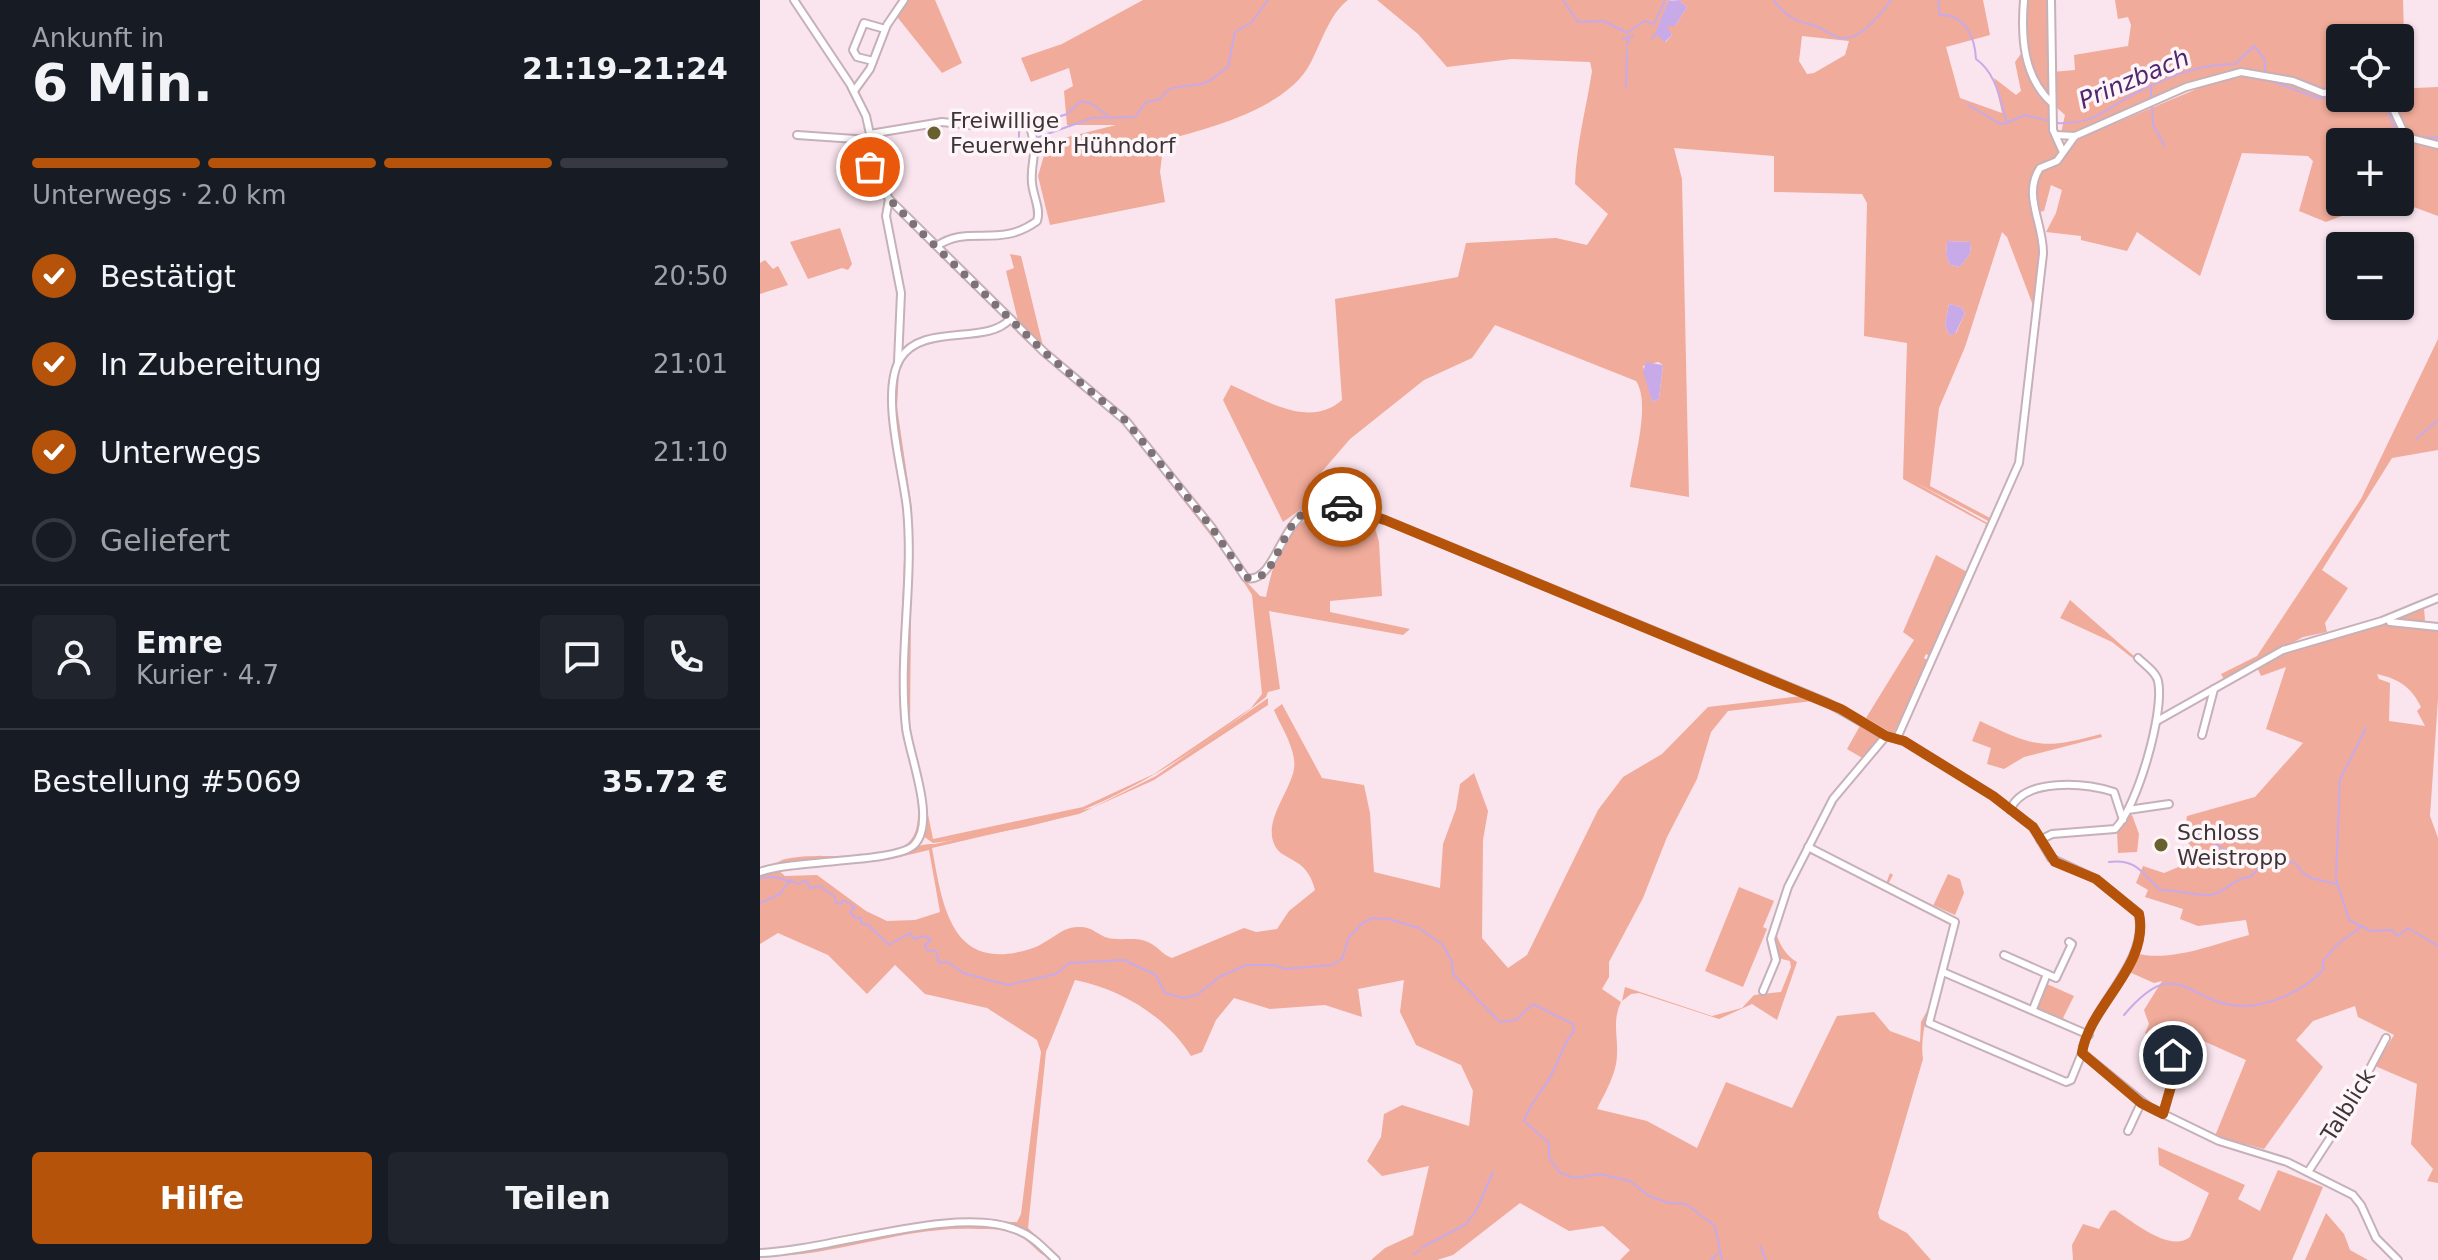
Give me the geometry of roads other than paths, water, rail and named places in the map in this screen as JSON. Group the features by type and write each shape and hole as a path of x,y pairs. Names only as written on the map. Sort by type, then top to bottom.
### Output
{"street":[{"path":"794,0 854,91 870,137 870,167 889,199 1061,367 1126,421 1212,528 1246,578 1264,575 1287,531 1306,512 1318,506 1342,506 1385,520 1841,709 1886,736 1897,738 2003,804 2030,824 2055,862 2096,879 2139,914 2140,929 2129,960 2089,1035 2071,1080 2066,1082 1929,1023 1955,922 1808,847"},
{"path":"854,91 873,61 885,29 904,0"},
{"path":"2024,0 2021,28 2032,78 2052,103"},
{"path":"2051,0 2054,132 2062,150"},
{"path":"873,61 857,57 853,50 864,23 885,29"},
{"path":"1897,738 2010,490 2024,435 2043,242 2031,192 2036,173 2057,161 2075,136 2196,84 2241,72 2265,75 2326,93"},
{"path":"2394,112 2406,137 2438,145"},
{"path":"797,135 870,137 942,122 980,126 1012,118 1030,127 1037,155 1032,175 1039,215 1034,223 1006,236 958,237 937,246"},
{"path":"2054,132 2075,136"},
{"path":"760,872 799,861 897,855 913,847 920,838 924,815 906,720 908,517 894,407 901,293 886,216 889,199"},
{"path":"898,362 919,343 976,330 995,330 1010,319"},
{"path":"2157,721 2306,640 2382,621 2438,598"},
{"path":"2382,621 2438,627"},
{"path":"2040,840 2052,834 2115,829 2123,820 2157,721 2158,679 2138,658"},
{"path":"2202,735 2214,689"},
{"path":"1763,991 1776,960 1771,939 1775,919 1808,847 1844,782 1886,736"},
{"path":"2003,804 2023,793 2052,785 2108,790 2117,795 2123,820"},
{"path":"2010,810 2013,801"},
{"path":"2128,810 2169,804"},
{"path":"2004,955 2056,978 2072,944 2069,942"},
{"path":"1943,972 2089,1035"},
{"path":"2033,1009 2047,974"},
{"name":"Talblick","path":"2308,1172 2347,1112 2386,1038"},
{"path":"2163,1114 2174,1076 2173,1052 2166,1048"},
{"path":"2082,1053 2141,1103 2219,1141 2263,1152 2353,1195 2376,1238 2398,1260"},
{"path":"2128,1131 2141,1103"},
{"path":"760,1253 815,1247 938,1225 978,1224 1017,1229 1056,1260"}],"waterway":[{"path":"1036,138 1092,118 1135,117 1146,102 1161,99 1169,90 1210,80 1228,67 1235,32 1251,23 1268,0"},
{"name":"Prinzbach","path":"1563,0 1578,22 1604,21 1627,33 1644,21 1654,24 1665,0"},
{"name":"Prinzbach","path":"1774,0 1794,19 1845,38 1853,37 1868,27 1891,0"},
{"name":"Prinzbach","path":"1938,0 1940,15 1956,18 1967,28 1976,59 1993,80 2007,123 2025,115 2050,121"},
{"path":"1652,39 1655,34"},
{"path":"1623,39 1633,36"},
{"path":"1627,46 1629,37"},
{"name":"Prinzbach","path":"2056,123 2093,118 2141,90 2187,71 2235,64 2254,46 2264,58 2266,79 2317,98 2326,98"},
{"path":"1626,88 1627,50"},
{"path":"2151,87 2151,100"},
{"path":"1055,118 1067,114 1081,101 1092,104 1107,115"},
{"path":"1967,104 2000,124 2007,123"},
{"path":"2152,106 2153,125 2165,146"},
{"name":"Prinzbach","path":"2388,112 2394,128"},
{"path":"1019,141 1019,131 1025,128"},
{"name":"Prinzbach","path":"2424,138 2438,137"},
{"path":"1019,145 1019,141 1029,141"},
{"path":"2416,439 2438,420"},
{"path":"2336,876 2340,779 2366,728"},
{"path":"2198,833 2225,850 2248,855 2264,864"},
{"path":"2109,862 2133,865 2160,890 2199,895 2216,893 2276,862 2295,863 2309,877 2338,885"},
{"path":"760,878 775,877 799,884 806,880 810,888 820,886 835,897 836,903 841,904 843,900 855,907 850,912 855,918 861,918 861,923 868,925 889,945 910,933 914,939 922,936 931,939 925,946 927,950 936,951 939,963 948,962 963,973 1008,985 1056,974 1069,963 1124,960 1156,975 1165,993 1183,998 1197,995 1219,977 1246,965 1274,965 1285,969 1332,965 1342,959 1349,937 1364,922 1373,918 1389,919 1419,928 1443,945 1452,962 1453,974 1500,1022 1516,1020 1533,1004 1573,1024 1574,1031 1524,1121 1549,1143 1549,1157 1560,1173 1575,1178 1600,1174 1630,1181 1649,1196 1669,1203 1686,1204 1715,1226 1722,1260"},
{"path":"760,903 780,894 791,879"},
{"path":"2336,879 2349,920 2371,931 2392,930 2398,936 2408,928 2438,946"},
{"path":"2124,1015 2143,996 2158,986 2171,983 2226,1004 2246,1006 2277,1000 2314,979 2324,968 2323,961 2334,948 2362,925"},
{"path":"1423,1247 1466,1224 1477,1209 1493,1172"},
{"path":"1760,1246 1766,1260"},
{"path":"1414,1254 1420,1250"},
{"path":"1711,1260 1719,1253"}],"place":[{"name":"Freiwillige Feuerwehr Hühndorf","path":"934,133"},
{"name":"Schloss Weistropp","path":"2161,845"}]}
